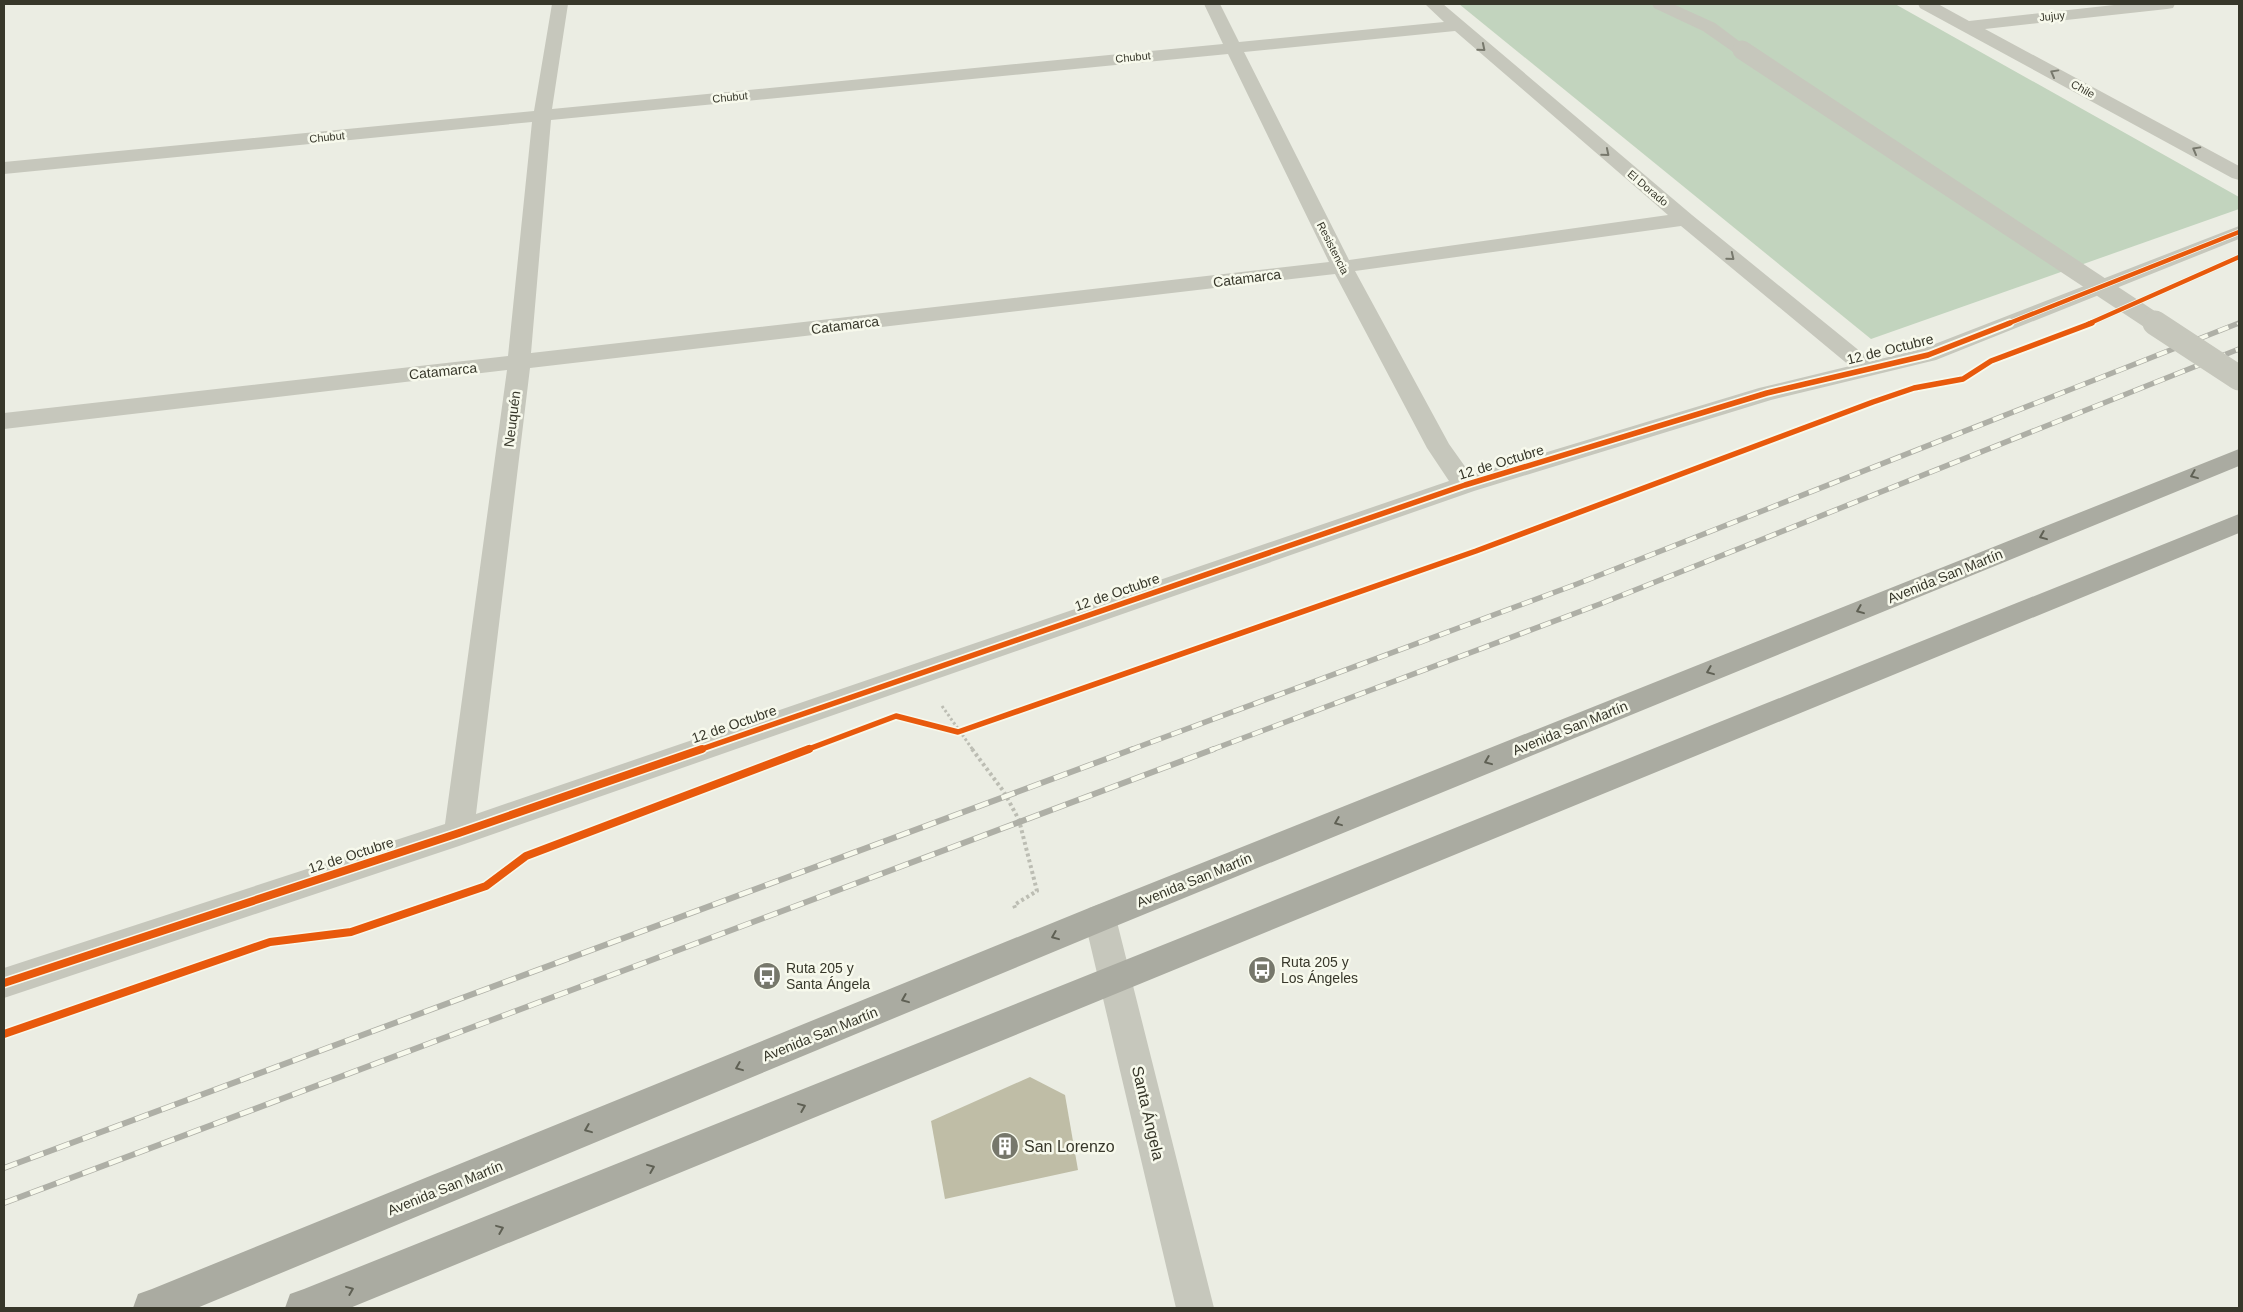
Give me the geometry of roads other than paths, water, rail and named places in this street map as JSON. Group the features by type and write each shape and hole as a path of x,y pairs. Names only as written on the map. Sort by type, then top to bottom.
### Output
{"main road":[{"name":"Avenida San Martín","path":"152,1308 1100,918 2239,457"},
{"path":"304,1308 2239,523"}],"street":[{"name":"Neuquén","path":"459,833 520,362 542,116 560,4"},
{"name":"Resistencia","path":"1212,4 1342,267 1439,448 1465,485"},
{"name":"El Dorado","path":"1433,4 1685,219 1866,368"},
{"path":"1660,4 1709,27 2239,378"},
{"path":"1692,4 1709,27"},
{"name":"Chile","path":"1926,4 2239,174"},
{"name":"Jujuy","path":"1967,26 2167,4"},
{"name":"Chubut","path":"4,168 1457,26"},
{"name":"Catamarca","path":"4,421 1342,267 1685,219"},
{"name":"12 de Octubre","path":"4,982 459,833 1465,485 1767,393 1928,354 2239,232"},
{"name":"Santa Ángela","path":"1100,918 1195,1308"}],"railway":[{"path":"1130,750 1577,584 2239,323 2237,324"},
{"path":"1211,750 1600,604 2239,349"},
{"path":"4,1168 1133,749"},
{"path":"4,1203 1214,749"}],"place":[{"name":"Ruta 205 y Los Ángeles","path":"1262,970"},
{"name":"Ruta 205 y Santa Ángela","path":"767,976"},
{"name":"San Lorenzo","path":"1005,1146"}]}
